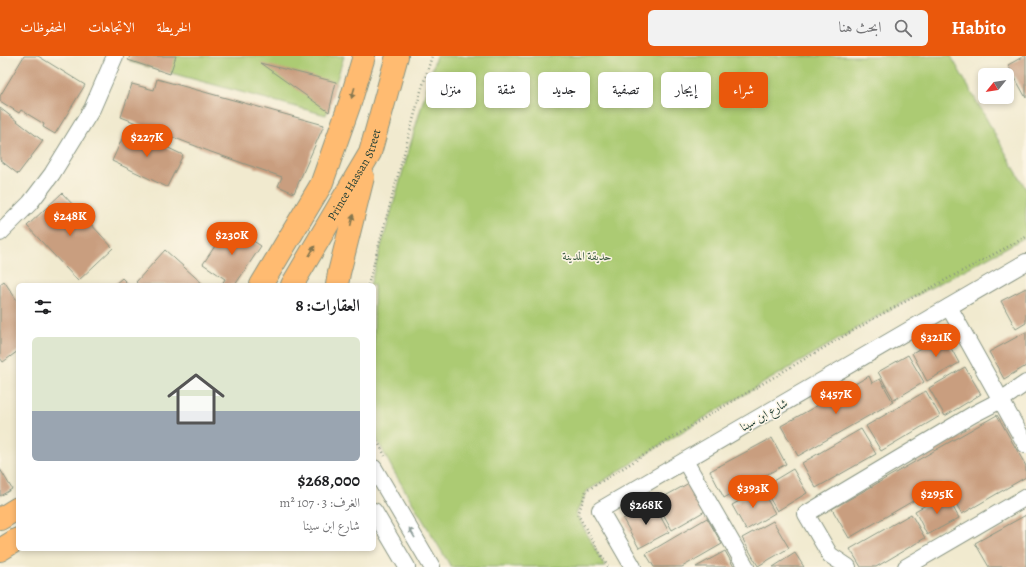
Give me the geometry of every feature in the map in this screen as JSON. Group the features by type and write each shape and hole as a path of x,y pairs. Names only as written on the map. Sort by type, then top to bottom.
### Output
{"main road":[{"name":"Prince Hassan Street","path":"262,283 321,185 350,103 364,56"},
{"name":"Prince Hassan Street","path":"293,283 370,153 397,56"},
{"path":"337,283 370,153"},
{"path":"0,519 16,509"},
{"path":"0,550 16,540"}],"street":[{"path":"0,233 30,203 52,174 92,109 115,56"},
{"name":"شارع ابن سينا","path":"633,567 600,510 1026,262"},
{"path":"949,307 1026,445"},
{"path":"848,567 830,555 806,514 966,419 1001,400 1026,383"},
{"path":"685,461 746,567"},
{"path":"376,471 432,567"},
{"path":"906,567 925,562 1026,497"},
{"path":"376,514 407,567"}],"path":[{"path":"369,283 432,56"},
{"path":"608,567 578,515 586,491 709,415 880,315 1026,237"}],"green space":[{"path":"131,56 344,56 326,115 130,62"},
{"name":"حديقة المدينة","path":"436,56 951,56 1026,189 1026,237 880,315 709,415 587,491 576,514 605,567 451,567 393,470 376,438 376,283 371,283 426,91 426,108 476,108 476,72 431,72"}],"building":[{"path":"24,56 38,56 85,85 55,134 43,127 44,124 21,110 19,113 0,101 0,96"},
{"path":"130,56 176,56 170,74 128,60"},
{"path":"1026,56 1026,98 1014,76 1014,68 1010,68 1008,65"},
{"path":"260,63 336,82 329,112"},
{"path":"157,79 324,125 294,193 278,186 282,177 211,152 121,117 132,84 154,90"},
{"path":"0,108 43,141 18,174 0,160"},
{"path":"127,128 183,155 167,187 112,161"},
{"path":"62,193 113,248 78,281 27,226"},
{"path":"229,225 261,246 236,283 223,283 225,279 203,264"},
{"path":"165,250 202,283 137,283 136,282"},
{"path":"122,278 127,283 116,283"},
{"path":"4,281 16,299 16,352 3,362 0,358 0,284"},
{"path":"1026,288 1026,323 1016,329 1001,301"},
{"path":"1026,332 1026,366 1004,379 989,352"},
{"path":"944,335 959,363 927,381 912,353"},
{"path":"908,355 924,382 894,400 878,372"},
{"path":"965,367 981,394 945,416 929,388"},
{"path":"869,376 872,383 880,379 893,402 798,456 781,426"},
{"path":"926,391 940,416 881,451 866,426"},
{"path":"997,415 1026,466 1026,477 962,514 944,483 849,538 832,509"},
{"path":"861,429 876,454 816,488 802,463"},
{"path":"772,438 786,464 724,498 710,471"},
{"path":"0,469 12,489 0,496"},
{"path":"793,469 807,493 777,511 763,487"},
{"path":"689,483 705,511 672,530 656,501"},
{"path":"761,489 775,513 746,530 732,505"},
{"path":"946,494 959,518 927,535 915,511"},
{"path":"653,503 669,532 639,548 623,519"},
{"path":"911,514 925,538 876,567 861,567 850,549"},
{"path":"1026,515 1026,567 989,567 975,543"},
{"path":"707,518 722,544 682,567 654,567 646,554"},
{"path":"773,521 789,548 758,566 742,538"},
{"path":"725,551 734,567 696,567"},
{"path":"795,553 804,567 773,567"}]}
